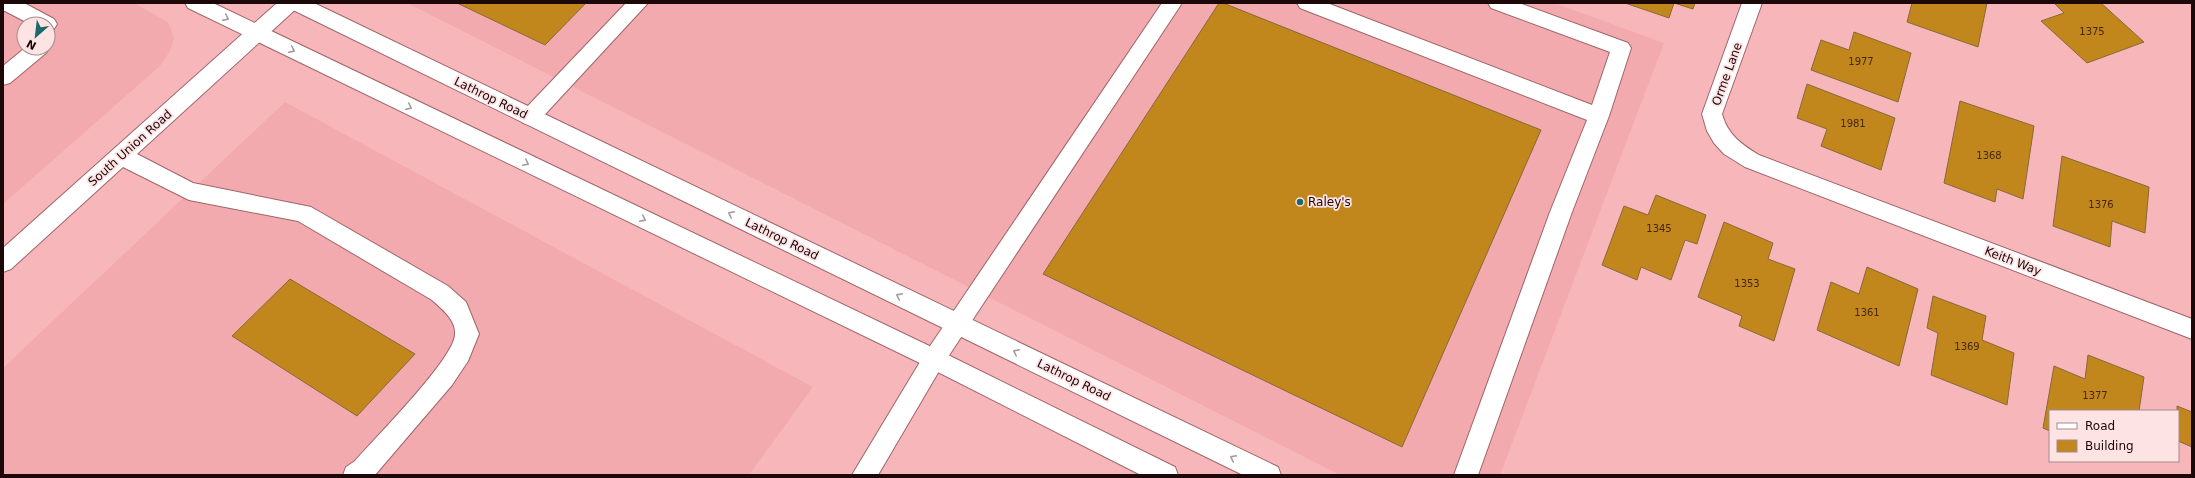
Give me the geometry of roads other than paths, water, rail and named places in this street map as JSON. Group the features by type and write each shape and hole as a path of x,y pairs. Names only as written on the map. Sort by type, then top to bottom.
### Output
{"main road":[{"path":"8,3 32,16"},
{"path":"195,3 934,359 1166,475"},
{"name":"South Union Road","path":"3,262 290,3"},
{"name":"Lathrop Road","path":"296,3 1269,475"},
{"path":"530,117 638,3"},
{"path":"864,475 934,359 1172,3"},
{"path":"1307,3 1599,116"},
{"path":"1466,475 1561,212 1599,116 1621,48 1498,3"},
{"name":"Orme Lane","path":"1752,3 1712,114 1715,128 1727,146 1752,161 1833,192"},
{"path":"3,76 29,56"},
{"path":"121,156 189,191 303,213 440,294 458,309 467,334 460,354 444,378 364,470 355,475"},
{"name":"Keith Way","path":"1833,192 2192,330"}],"place":[{"name":"Raley's","path":"1300,202"}]}
